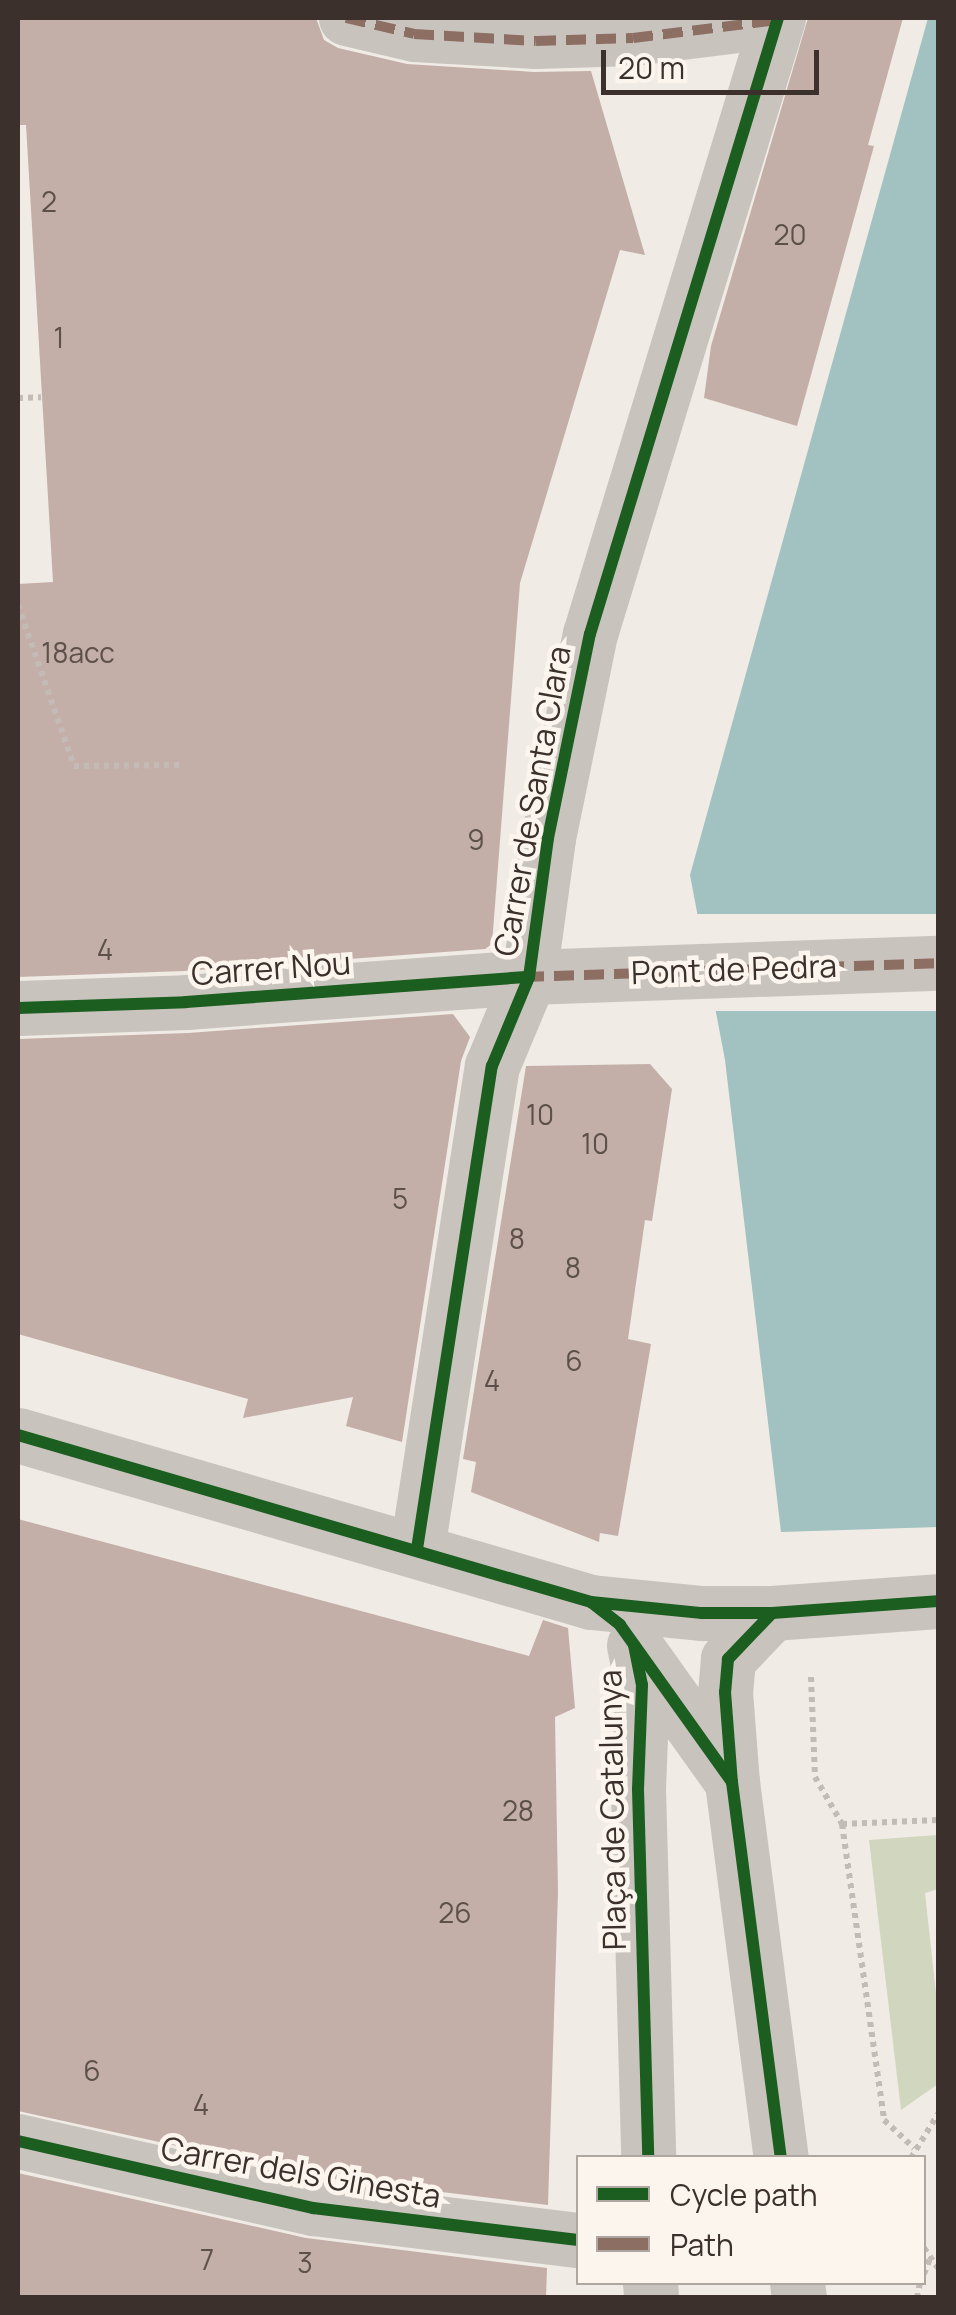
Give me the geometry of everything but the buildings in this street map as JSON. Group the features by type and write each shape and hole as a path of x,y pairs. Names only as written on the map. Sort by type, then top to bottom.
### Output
{"street":[{"path":"346,18 414,34 536,41 634,38 777,19"},
{"name":"Carrer de Santa Clara","path":"418,1549 492,1066 528,977 548,838 590,634 777,19"},
{"name":"Pont de Pedra","path":"528,977 938,962"},
{"name":"Carrer Nou","path":"18,1008 186,1002 528,977"},
{"path":"18,1435 591,1602 702,1612 772,1612 938,1601"},
{"name":"Plaça de Catalunya","path":"591,1602 620,1624 634,1645 642,1685 638,1789 648,2155"},
{"path":"772,1612 728,1660 725,1692 732,1782 781,2155"},
{"path":"634,1645 732,1782"},
{"name":"Carrer dels Ginesta","path":"18,2141 314,2208 576,2240"}],"path":[{"path":"18,398 41,397"},
{"path":"18,605 74,766 179,764"},
{"path":"811,1668 816,1777 842,1824 884,2120 914,2148"},
{"path":"842,1824 938,1820"},
{"path":"913,2155 938,2114"},
{"path":"926,2251 938,2268"},
{"path":"926,2268 930,2256"}],"green space":[{"path":"937,1835 938,1889 925,1893 938,2012 938,2084 901,2110 869,1840"}],"water":[{"path":"928,18 938,18 938,1527 781,1532 725,1060 690,875"}],"pier":[{"path":"694,914 938,914 938,1011 694,1011"}],"marked path":[{"path":"346,18 414,34 536,41 633,38 777,20"},
{"path":"524,977 938,963"}],"cycle path":[{"path":"417,1549 492,1066 529,977 548,838 590,634 778,18"},
{"path":"18,1008 186,1002 529,977"},
{"path":"18,1435 591,1602 702,1613 772,1613 938,1601"},
{"path":"591,1602 620,1625 732,1782"},
{"path":"772,1613 728,1659 725,1692 732,1782 781,2155"},
{"path":"634,1645 642,1685 638,1789 648,2155"},
{"path":"18,2141 313,2208 576,2240"}]}
